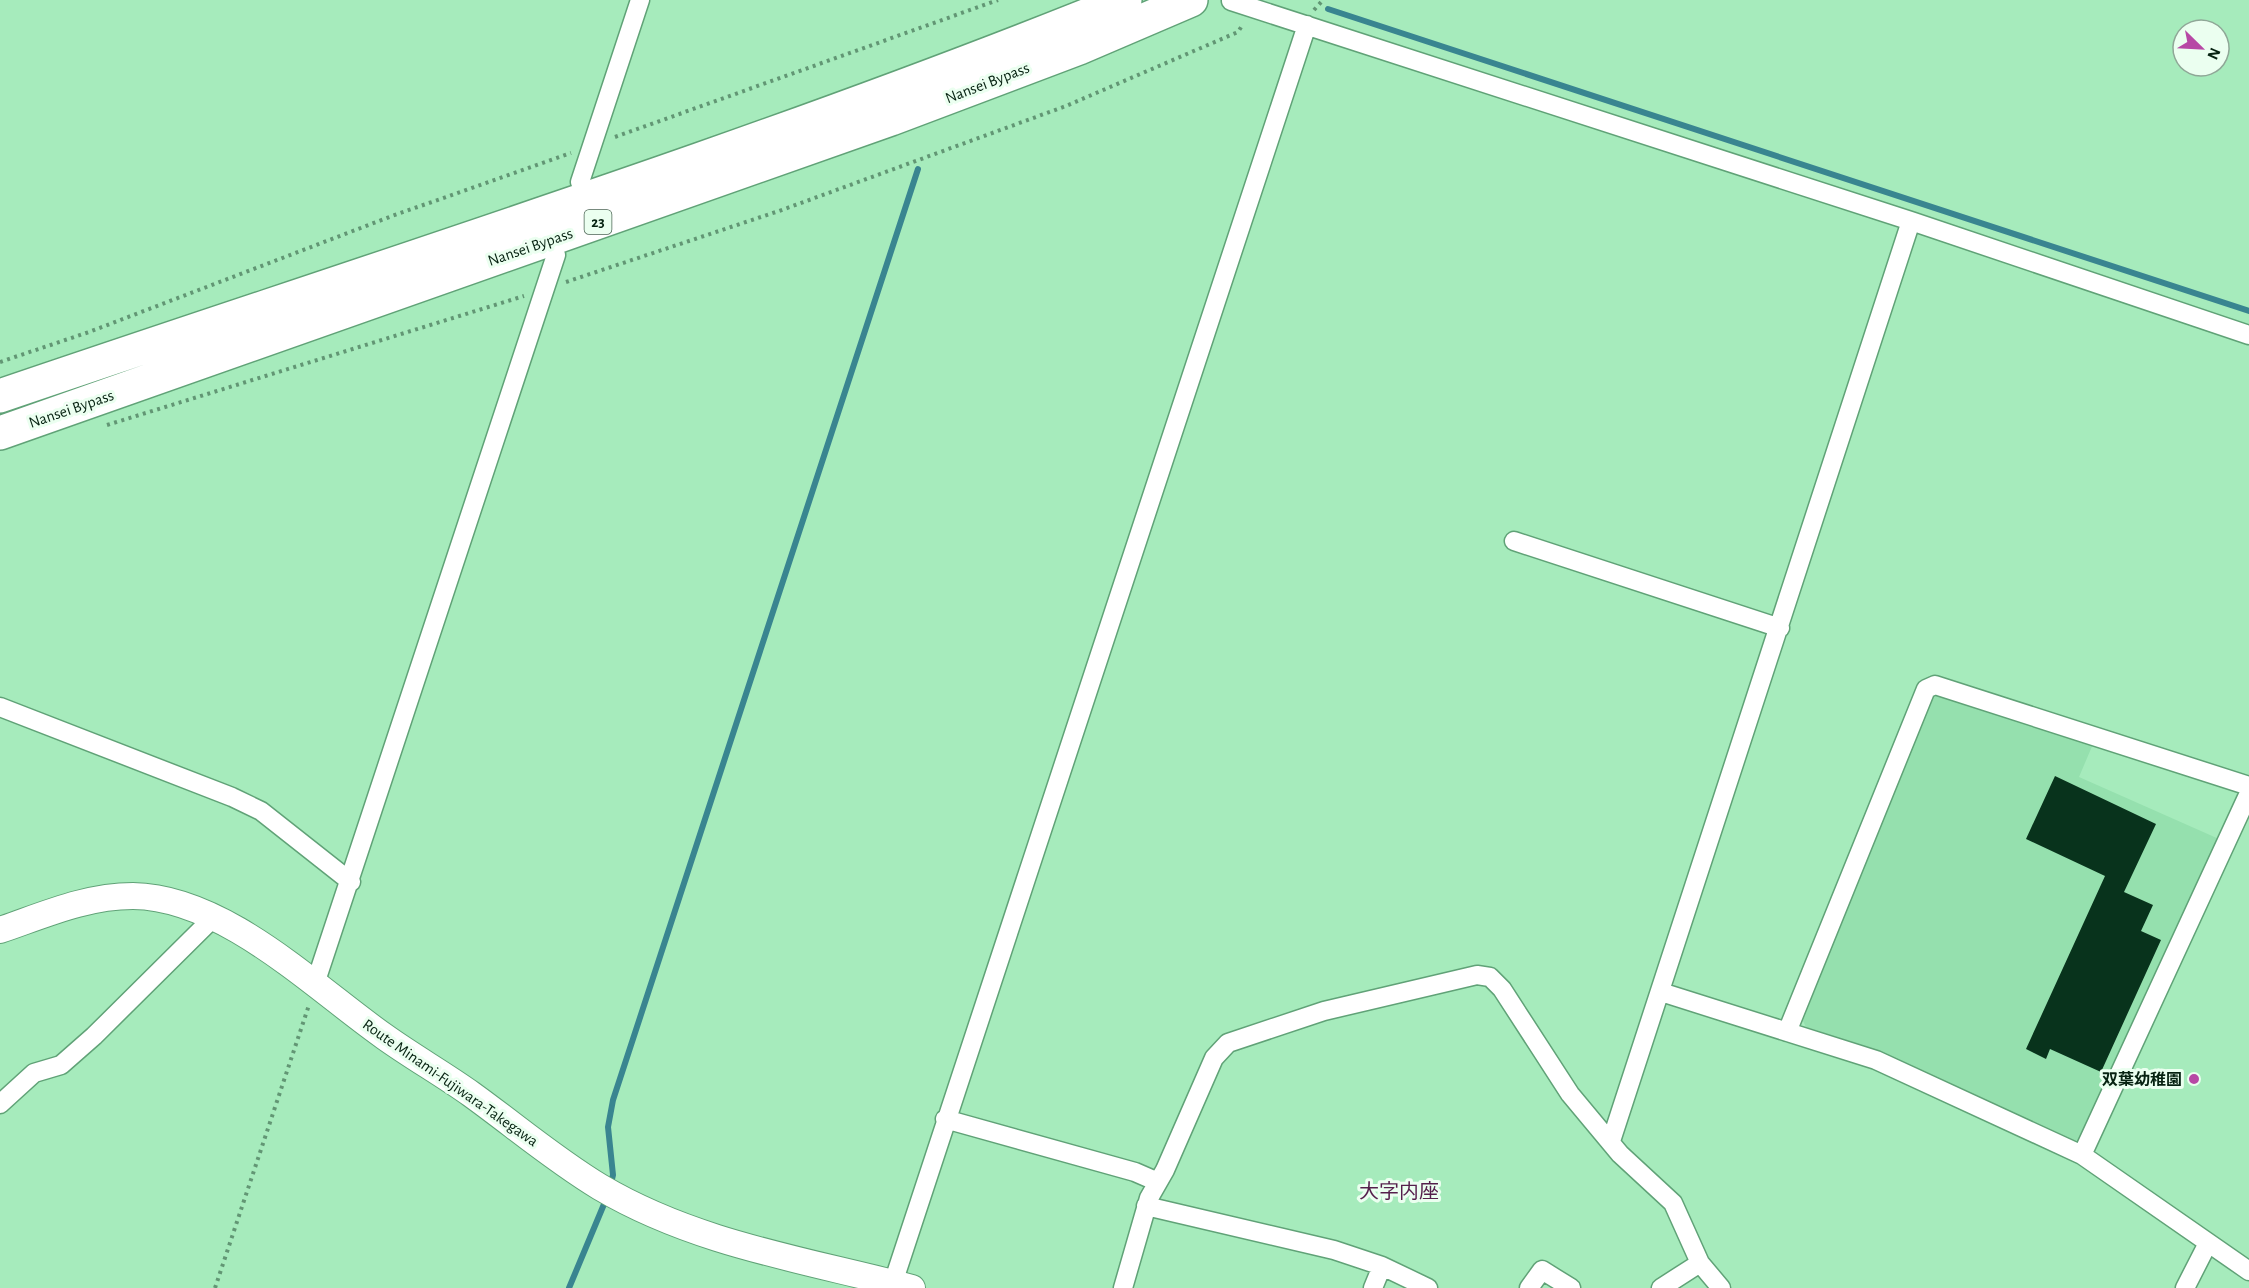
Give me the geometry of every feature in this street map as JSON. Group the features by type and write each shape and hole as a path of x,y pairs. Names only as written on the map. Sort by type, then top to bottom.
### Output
{"highway":[{"name":"Nansei Bypass","path":"0,396 660,172 1026,40 1125,0"},
{"name":"Nansei Bypass","path":"0,433 891,119 1079,48 1191,0"}],"main road":[{"name":"Route Minami-Fujiwara-Takegawa","path":"0,930 94,898 135,896 168,900 201,910 214,916 315,984 385,1037 608,1191 702,1234 903,1286"}],"street":[{"path":"580,182 640,0"},
{"path":"1231,1 1911,221 2249,335"},
{"path":"903,1286 945,1119 1307,25"},
{"path":"1611,1141 1911,221"},
{"path":"315,984 351,882 556,255"},
{"path":"1514,542 1780,628"},
{"path":"1787,1032 1926,689 1935,685 2249,786"},
{"path":"0,707 251,806 351,882"},
{"path":"2082,1155 2249,793"},
{"path":"0,1104 34,1073 61,1065 94,1036 214,916"},
{"path":"1123,1288 1146,1206 1214,1058 1228,1043 1324,1011 1477,975 1490,976 1502,989 1570,1094 1611,1141 1673,1203 1700,1263 1721,1288"},
{"path":"1661,992 1876,1060 2082,1155 2249,1271"},
{"path":"945,1119 1135,1172 1158,1182"},
{"path":"1146,1206 1334,1250 1382,1266 1428,1288"},
{"path":"2185,1288 2208,1243"},
{"path":"1660,1288 1700,1263"},
{"path":"1373,1288 1382,1266"},
{"path":"1530,1288 1542,1270 1571,1288"}],"path":[{"path":"0,362 89,332 392,216 998,0"},
{"path":"99,428 544,290 779,211 1066,106 1238,32 1252,8"},
{"path":"215,1288 315,984"}],"shaded area":[{"path":"1938,690 2093,744 2079,777 2219,839 2078,1143 1878,1051 1806,1027 1803,1021 1928,696"}],"building":[{"path":"2055,776 2156,824 2124,892 2153,905 2141,931 2161,940 2101,1072 2050,1049 2046,1059 2026,1049 2105,876 2026,839"}],"waterway":[{"path":"1328,9 2249,311"},
{"path":"610,1187 613,1175 608,1127 613,1100 918,169"},
{"path":"569,1288 607,1197"}],"place":[{"name":"双葉幼稚園","path":"2194,1079"}],"district":[{"name":"大字内座","path":"1399,1191"}]}
